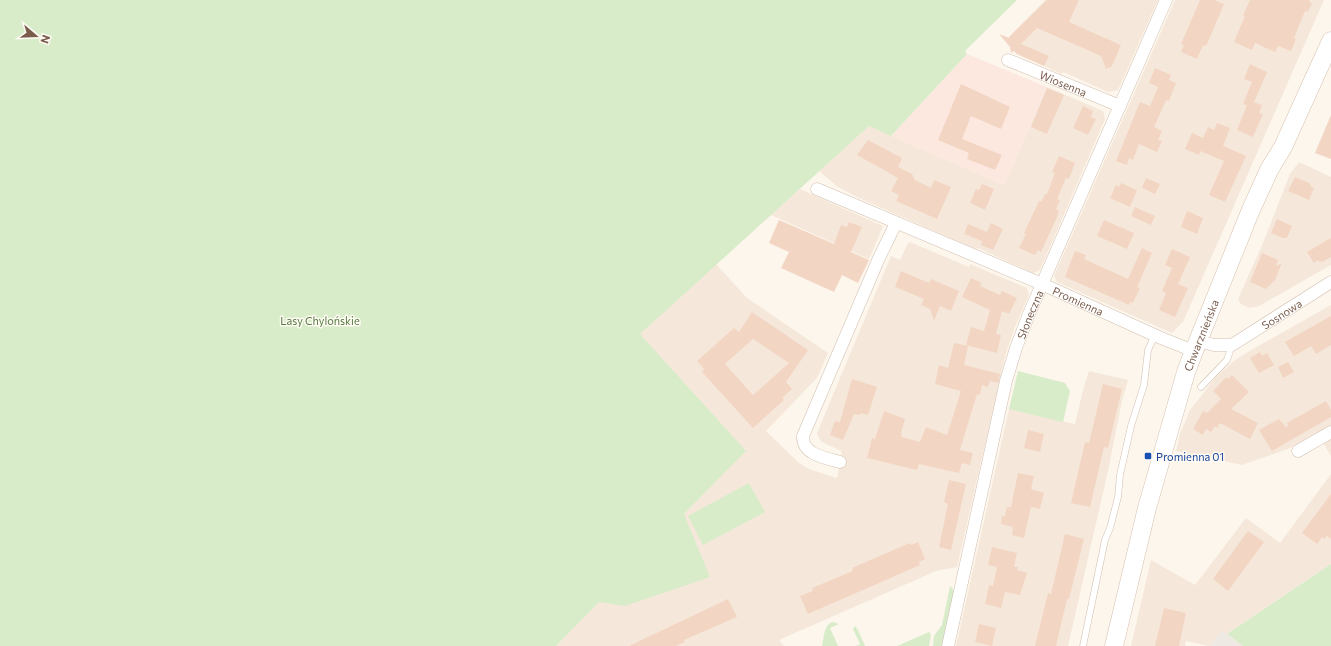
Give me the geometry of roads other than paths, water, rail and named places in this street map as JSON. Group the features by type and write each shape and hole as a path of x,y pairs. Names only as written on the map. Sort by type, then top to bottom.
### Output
{"main road":[{"name":"Chwarznieńska","path":"1114,646 1147,508 1186,372 1269,170 1283,147 1331,41"}],"street":[{"name":"Słoneczna","path":"948,646 1006,381 1016,348 1042,284 1166,0"},
{"name":"Wiosenna","path":"1008,60 1120,106"},
{"name":"Promienna","path":"817,189 1042,284 1155,335 1196,346"},
{"path":"840,462 817,455 810,451 806,448 803,442 803,436 879,258 896,223"},
{"name":"Sosnowa","path":"1232,345 1331,282"},
{"path":"1196,346 1232,345"},
{"path":"1298,451 1331,432"}],"lane":[{"path":"1083,646 1105,540 1110,528 1118,498 1120,475 1131,426 1144,385 1148,350 1155,335"},
{"path":"1201,387 1227,360 1232,345"}],"place":[{"name":"Promienna 01","path":"1148,456"}],"park label":[{"name":"Lasy Chylońskie","path":"320,320"}]}
